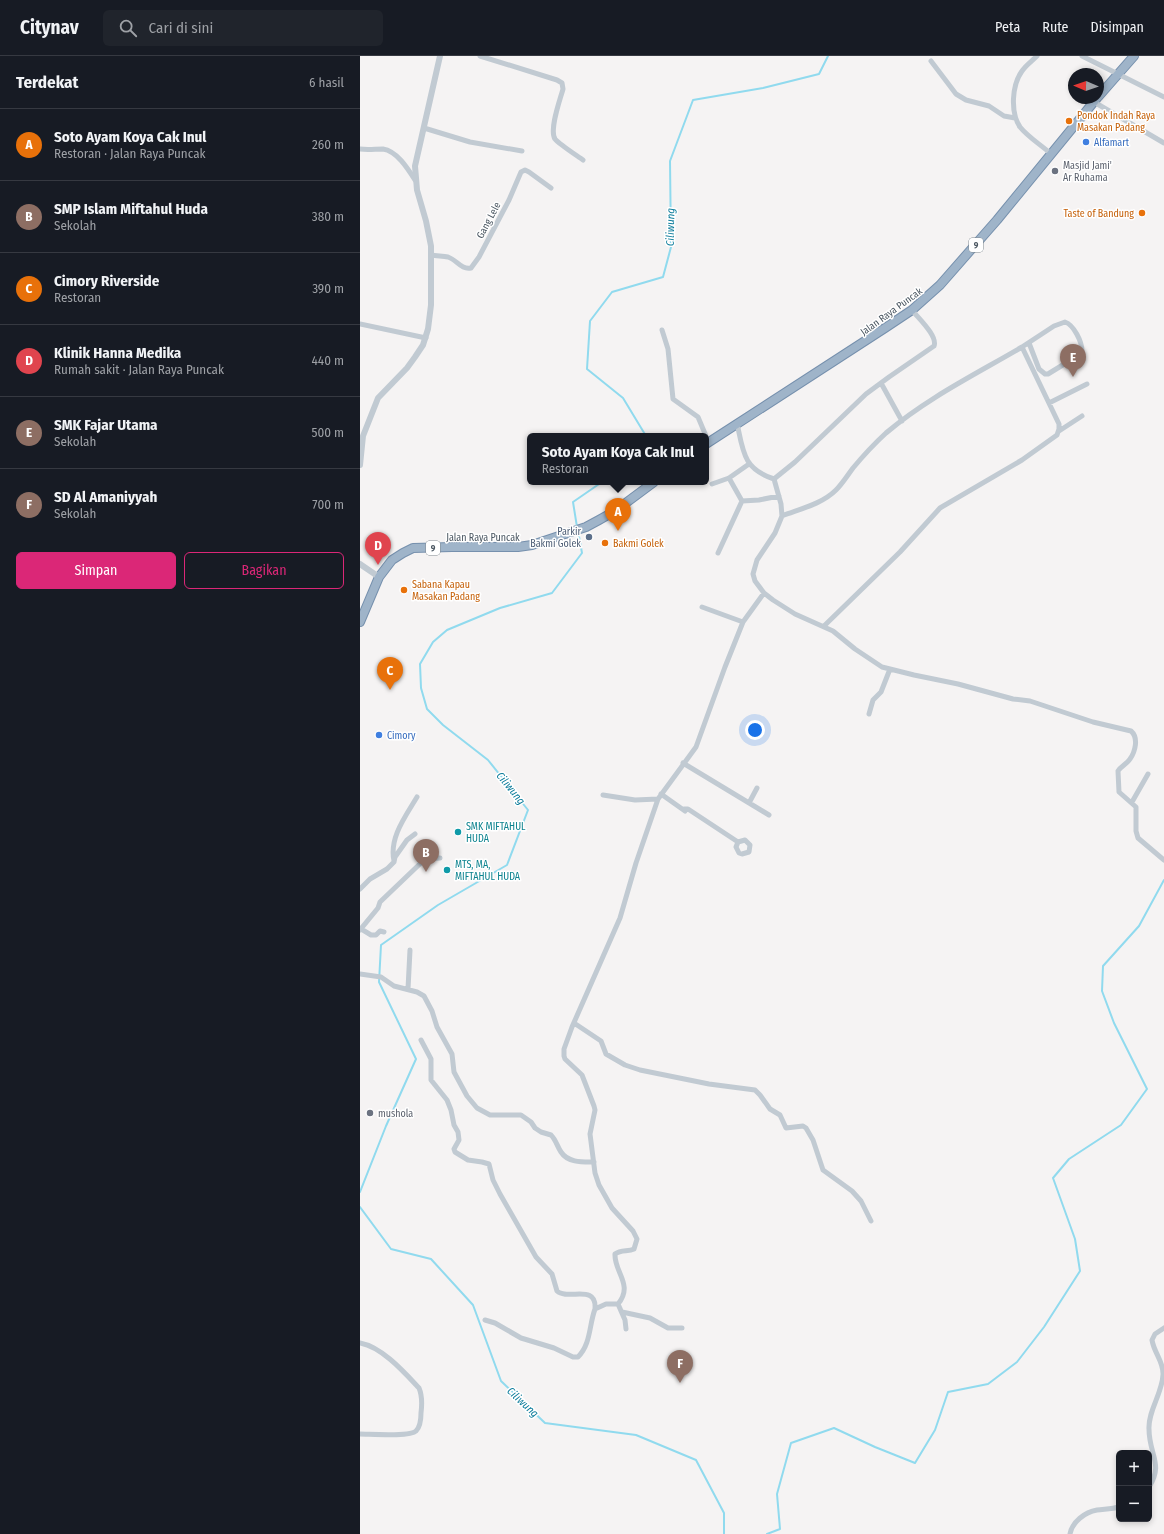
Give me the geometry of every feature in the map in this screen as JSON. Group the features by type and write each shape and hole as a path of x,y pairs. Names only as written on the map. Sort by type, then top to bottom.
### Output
{"highway":[{"name":"Jalan Raya Puncak","path":"1104,90 1134,56"},
{"name":"Jalan Raya Puncak","path":"709,438 737,423 912,310 935,290 978,242 1092,104"},
{"name":"Jalan Raya Puncak","path":"360,622 379,577 396,556 413,548 528,546 586,527 616,511 650,485"}],"street":[{"path":"360,465 363,436 378,398 407,368 423,345 426,338 431,305 431,255 428,226 416,180 416,163 440,56"},
{"path":"480,56 562,83 563,89 553,127 553,134 555,139 582,160"},
{"path":"1037,56 1025,66 1018,78 1015,92 1015,118 1024,131 1050,153"},
{"path":"1082,56 1164,97"},
{"path":"931,61 951,89 962,98 989,106 1004,116 1015,118"},
{"path":"1104,104 1164,143"},
{"path":"424,128 470,142 522,151"},
{"path":"360,149 384,149 390,152 405,166 416,180"},
{"name":"Gang Lele","path":"431,255 448,258 462,267 471,268 479,257 521,172 524,170 529,172 551,188"},
{"path":"774,479 806,452 851,408 881,383 935,344 932,334 912,310"},
{"path":"782,516 819,502 831,494 886,433 936,397 1029,343 1054,326 1062,322 1071,324 1082,345 1082,351 1073,359 1048,374 1045,374 1039,369 1029,343"},
{"path":"360,324 426,338"},
{"path":"662,330 668,349 674,399 698,417 704,433"},
{"path":"1022,347 1049,403 1058,424 1059,431"},
{"path":"881,383 902,421"},
{"path":"1049,403 1087,384"},
{"path":"824,626 900,552 936,511 948,502 1022,460 1053,438 1059,431 1082,416"},
{"path":"737,423 743,449 749,464 762,474 774,479"},
{"path":"712,484 729,478 749,464"},
{"path":"729,478 742,501"},
{"path":"774,479 781,504 782,516 775,533 757,560 753,570 755,581 764,592 795,614 824,626 871,660 890,669 958,684 1013,699 1030,701 1093,722 1131,731 1135,736 1135,747 1130,759 1118,771 1118,790 1120,794 1132,802 1136,810 1138,837 1143,844 1162,859"},
{"path":"742,501 759,500 779,496"},
{"path":"718,553 742,501"},
{"path":"360,564 379,577"},
{"path":"618,1304 623,1296 624,1284 622,1275 616,1265 616,1254 619,1251 630,1251 634,1249 637,1239 636,1235 612,1208 605,1197 595,1173 590,1134 595,1110 594,1106 582,1075 568,1062 564,1056 564,1049 620,918 636,863 660,797 696,747 743,622 764,592"},
{"path":"702,607 743,622"},
{"path":"869,714 873,700 881,692 890,669"},
{"path":"684,763 769,815"},
{"path":"1132,802 1148,774"},
{"path":"749,803 757,788"},
{"path":"603,795 635,800 660,797 684,809 686,812 738,842"},
{"path":"394,862 392,851 396,837 401,824 416,797"},
{"path":"360,889 370,879 387,869 394,862 395,857 407,840 415,834"},
{"path":"384,932 380,931 376,935 371,935 360,929 378,908 380,902 425,859 440,858"},
{"path":"408,990 410,950"},
{"path":"360,974 381,977 394,986 424,996 432,1011 437,1028 452,1054 454,1072 466,1096 477,1108 490,1115 521,1116 531,1122 535,1128 541,1132 551,1135 562,1154 566,1157 577,1161 594,1162"},
{"path":"574,1023 601,1041 606,1054 632,1068 664,1076 755,1090 770,1109 780,1115 786,1128 803,1126 806,1128 813,1140 823,1170 852,1191 861,1201 871,1221"},
{"path":"421,1040 431,1059 431,1080 447,1100 454,1125 458,1132 458,1140 454,1149 455,1152 468,1160 489,1164 493,1180 500,1194 536,1257 552,1274 557,1291 564,1295 585,1294 593,1299 595,1303 588,1341 583,1352 578,1357 573,1357 554,1348 521,1338 495,1323 485,1320"},
{"path":"595,1309 600,1306 618,1304"},
{"path":"618,1304 622,1312 626,1329"},
{"path":"622,1312 650,1318 668,1328 682,1328"},
{"path":"1161,1458 1152,1441 1149,1427 1163,1373 1162,1365 1152,1340 1155,1334 1164,1328"},
{"path":"360,1343 387,1357 404,1372 419,1388 421,1393 420,1424 418,1430 413,1433 402,1434 360,1434"},
{"path":"1150,1486 1159,1480"},
{"path":"1070,1534 1071,1528 1076,1522 1090,1512 1116,1508"}],"waterway":[{"name":"Ciliwung","path":"644,433 623,398 587,369 590,321 612,292 663,277 671,247 670,161 693,100 763,88 819,74 828,56"},
{"name":"Ciliwung","path":"577,527 573,502 598,485"},
{"name":"Ciliwung","path":"360,1192 386,1126 416,1059 379,982 381,945 438,905 507,865 528,810 488,760 443,725 427,709 421,688 420,664 433,642 447,630 500,608 552,593 582,553 578,531"},
{"path":"767,1534 780,1529 777,1494 791,1443 834,1428 915,1463 935,1430 948,1392 988,1384 1017,1362 1044,1327 1080,1271 1075,1239 1053,1178 1069,1159 1121,1125 1147,1089 1114,1023 1102,991 1103,966 1139,926 1164,880"},
{"name":"Ciliwung","path":"360,1207 391,1249 431,1259 473,1305 501,1381 545,1423 636,1435 696,1460 724,1513 724,1534"}],"place":[{"name":"Pondok Indah Raya Masakan Padang","path":"1069,121"},
{"name":"Alfamart","path":"1086,142"},
{"name":"Masjid Jami' Ar Ruhama","path":"1055,171"},
{"name":"Taste of Bandung","path":"1142,213"},
{"name":"SMK Fajar Utama","path":"1073,377"},
{"name":"Soto Ayam Koya Cak Inul","path":"618,531"},
{"name":"Parkir Bakmi Golek","path":"589,537"},
{"name":"Bakmi Golek","path":"605,543"},
{"name":"Klinik Hanna Medika","path":"378,565"},
{"name":"Sabana Kapau Masakan Padang","path":"404,590"},
{"name":"Cimory Riverside","path":"390,690"},
{"name":"Cimory","path":"379,735"},
{"name":"SMK MIFTAHUL HUDA","path":"458,832"},
{"name":"MTS, MA, MIFTAHUL HUDA","path":"447,870"},
{"name":"SMP Islam Miftahul Huda","path":"426,872"},
{"name":"mushola","path":"370,1113"},
{"name":"SD Al Amaniyyah","path":"680,1383"}]}
